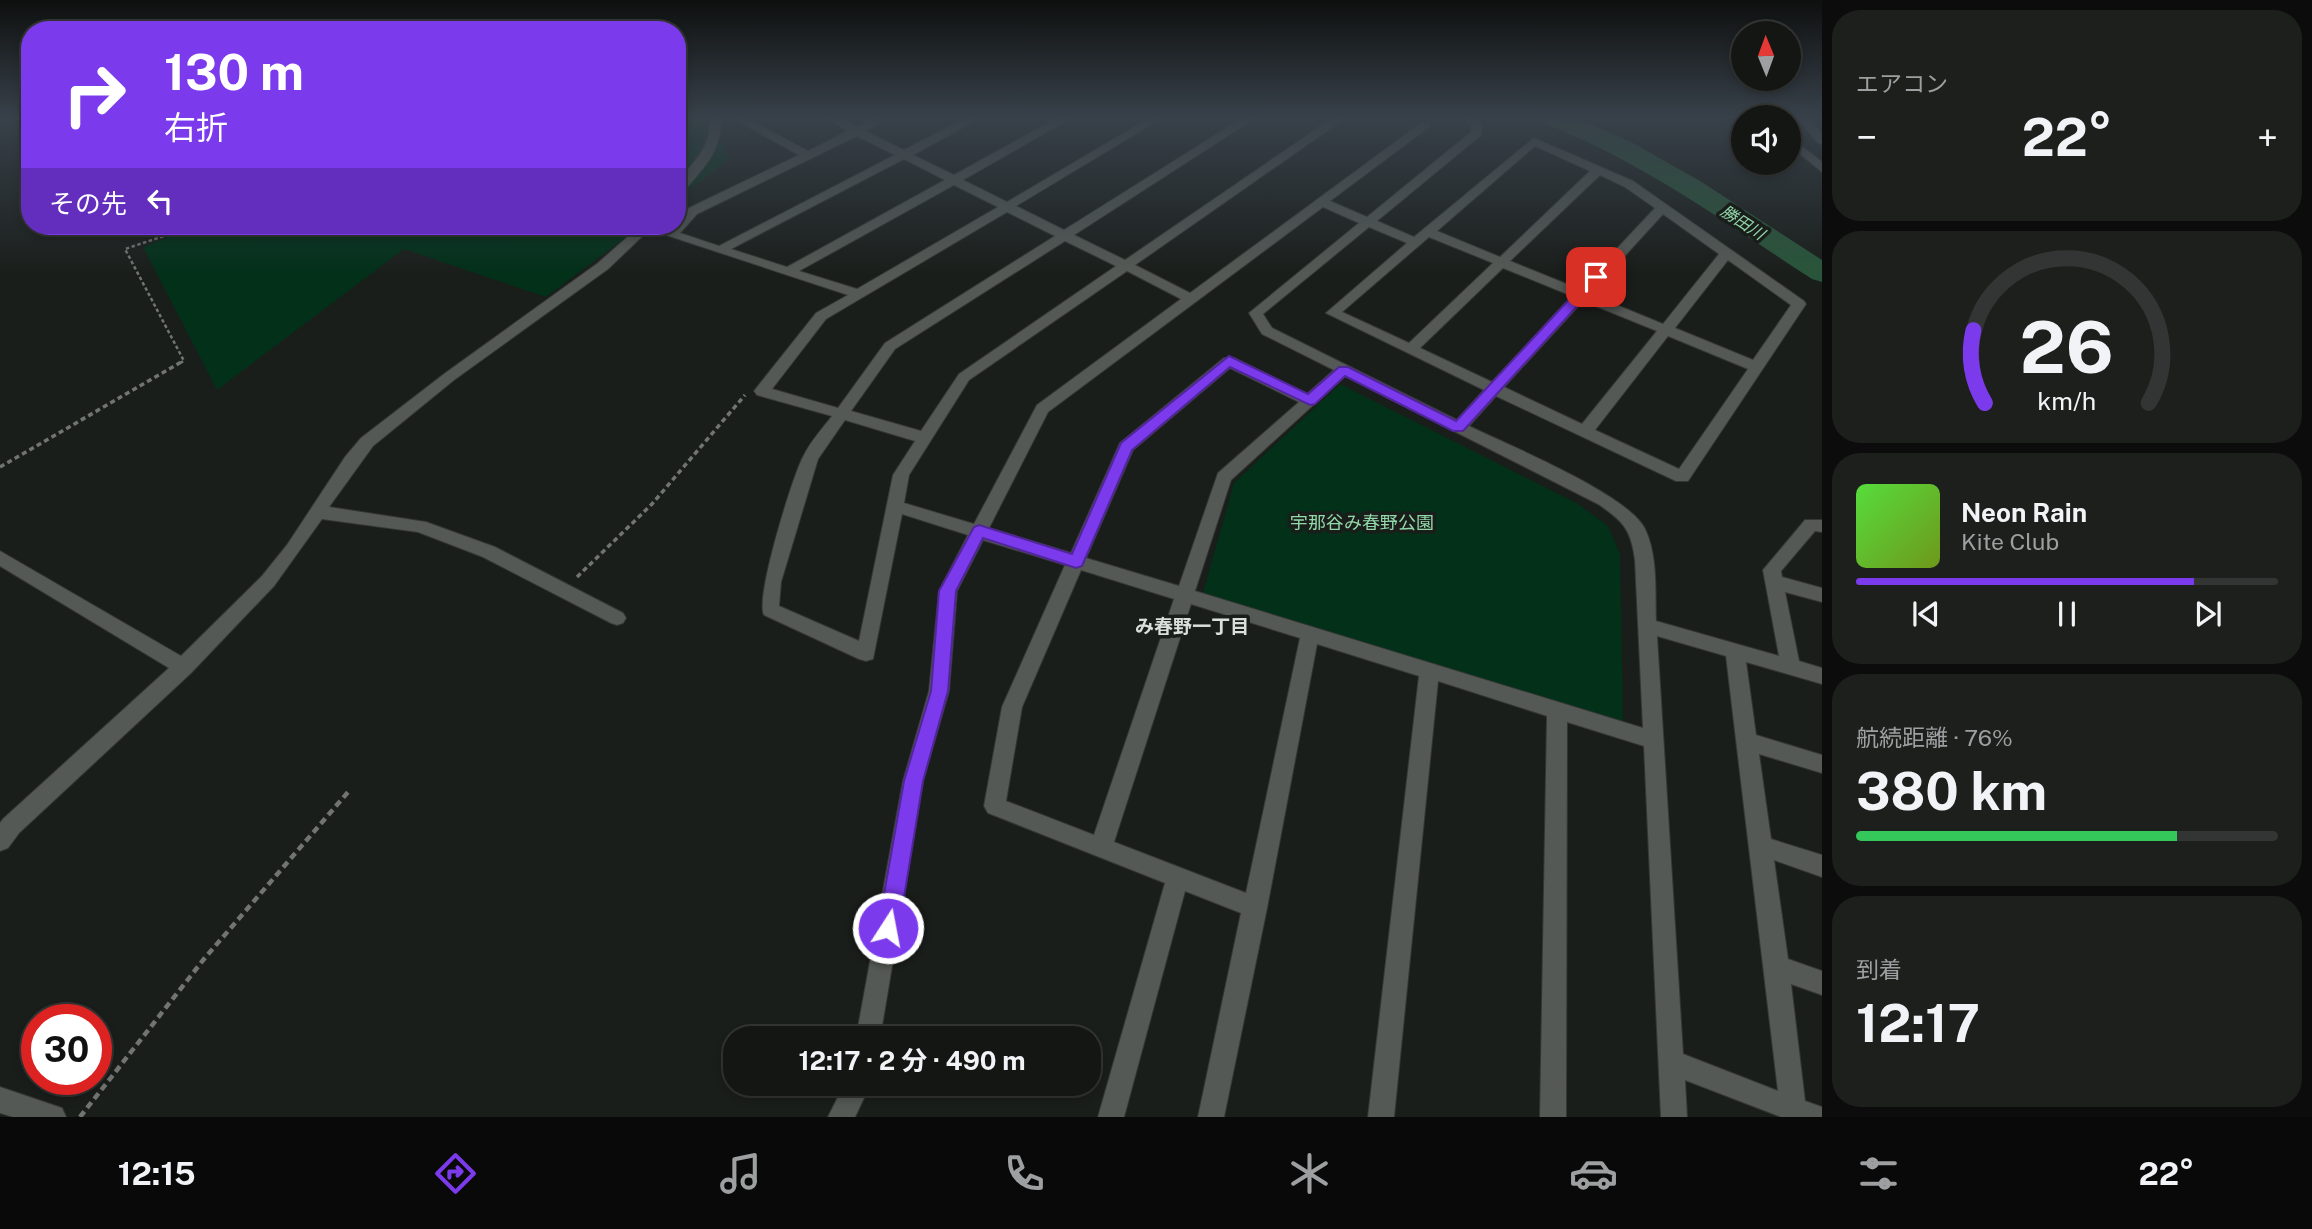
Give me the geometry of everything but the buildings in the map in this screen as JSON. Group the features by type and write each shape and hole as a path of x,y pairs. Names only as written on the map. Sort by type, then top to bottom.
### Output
{"street":[{"path":"686,219 693,211 778,169"},
{"path":"720,250 877,169"},
{"path":"932,169 1192,299"},
{"path":"789,271 974,169"},
{"path":"925,438 762,391 821,316 1072,169"},
{"path":"1169,169 890,346 810,458 772,582 770,610 866,653 901,475 964,377 1267,169"},
{"path":"870,1026 913,781 939,691 948,591 1042,409 1366,169"},
{"path":"1432,169 1256,313 1258,322 1266,331 1581,488 1627,515 1638,528 1642,541 1674,1117"},
{"path":"1411,349 1598,170 1629,184 1799,304 1682,477 1333,313 1501,169"},
{"path":"1322,202 1415,242"},
{"path":"1458,428 1662,207"},
{"path":"1428,232 1756,367"},
{"path":"0,841 11,826 184,667 268,581 293,550 367,442 449,377 603,266 637,235"},
{"path":"672,235 860,294"},
{"path":"1585,431 1727,253"},
{"path":"1255,908 995,806 1012,707 1126,447 1229,361 1310,401"},
{"path":"1101,847 1224,477 1343,370"},
{"path":"895,506 1654,740"},
{"path":"318,512 420,526 489,552 617,618"},
{"path":"1791,667 1772,570 1811,524 1822,526"},
{"path":"0,558 184,667"},
{"path":"1775,582 1822,595"},
{"path":"1646,625 1822,676"},
{"path":"1212,1117 1310,634"},
{"path":"1735,651 1777,967 1800,1114"},
{"path":"1381,1117 1429,671"},
{"path":"1553,1117 1558,711"},
{"path":"1747,741 1822,764"},
{"path":"1762,846 1822,866"},
{"path":"1111,1117 1178,878"},
{"path":"1777,967 1822,983"},
{"path":"1671,1062 1800,1114"},
{"path":"841,1117 852,1096"},
{"path":"0,1100 53,1117"}],"path":[{"path":"0,467 184,361 125,249 167,235"},
{"path":"563,590 652,504 751,388 762,391"},
{"path":"80,1117 204,959 349,791"}],"green space":[{"path":"686,169 716,169 686,192"},
{"path":"173,235 629,235 546,297 404,249 217,390 143,247"},
{"name":"宇那谷み春野公園","path":"1340,384 1578,504 1608,526 1620,554 1623,724 1203,593 1234,483"}],"waterway":[{"name":"勝田川","path":"1662,169 1822,273"}],"district":[{"name":"み春野一丁目","path":"1192,626"}],"route":[{"path":"888,928 913,781 939,691 948,591 979,531 1076,562 1126,447 1229,361 1310,401 1343,370 1458,428 1596,277"}]}
